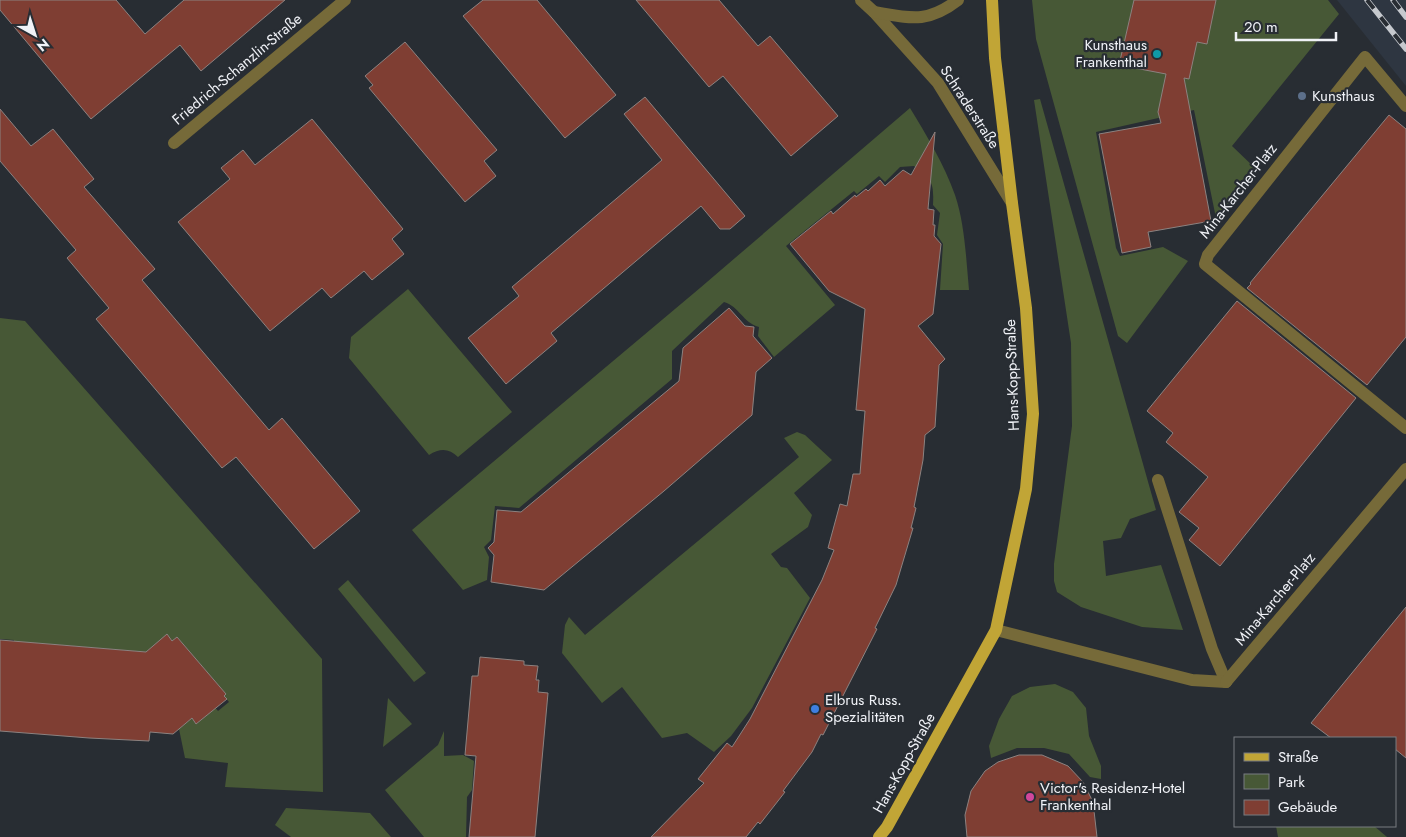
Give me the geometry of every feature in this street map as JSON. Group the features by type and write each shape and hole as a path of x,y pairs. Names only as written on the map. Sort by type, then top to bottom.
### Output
{"main road":[{"name":"Hans-Kopp-Straße","path":"879,837 887,826 996,630 1026,489 1033,414 1026,308 995,58 992,0"}],"street":[{"name":"Friedrich-Schanzlin-Straße","path":"174,143 345,0"},
{"name":"Schraderstraße","path":"861,0 938,83 1012,203"},
{"path":"874,12 908,17 928,17 946,10 958,0"},
{"name":"Mina-Karcher-Platz","path":"1406,106 1365,57 1208,255 1205,264 1406,428"},
{"name":"Mina-Karcher-Platz","path":"1158,480 1212,649 1226,682 1406,469"},
{"path":"996,630 1184,678 1226,682"}],"shaded area":[{"path":"1337,0 1406,0 1406,86"}],"green space":[{"path":"1032,0 1328,0 1339,14 1232,146 1256,169 1217,223 1194,110 1096,132 1116,248 1120,256 1163,247 1188,261 1127,343 1118,336 1036,39"},
{"path":"1040,99 1156,510 1130,519 1121,538 1103,541 1106,576 1161,565 1183,630 1142,627 1081,607 1057,592 1054,581 1054,564 1072,426 1071,343 1034,100"},
{"path":"910,108 940,161 955,195 963,230 969,290 940,290 943,244 937,235 940,213 933,205 933,191 928,178 914,166 900,167 885,182 879,176 857,194 854,191 786,246 835,305 774,357 758,336 759,327 753,325 734,307 724,302 672,351 672,379 519,508 495,506 491,540 484,547 489,557 487,580 463,590 412,530 700,288"},
{"path":"408,289 512,412 458,457 444,450 429,455 349,358 351,337"},
{"path":"0,318 25,321 322,659 323,792 225,787 228,763 185,758 179,729 192,718 196,724 206,716 213,705 218,711 229,702 224,696 226,694 177,637 172,641 167,635 146,652 36,643 14,648 14,640 0,639"},
{"path":"797,432 805,435 832,460 794,493 812,515 808,527 771,554 781,567 787,568 810,598 752,708 731,736 714,752 687,733 662,738 622,687 602,703 562,653 565,625 569,617 585,635 799,457 784,438"},
{"path":"348,580 426,673 414,682 338,589"},
{"path":"1055,684 1073,692 1086,708 1089,736 1101,766 1101,779 1090,777 1069,754 1044,748 1017,748 991,758 989,746 999,719 1012,696 1030,687"},
{"path":"388,698 412,724 383,747"},
{"path":"444,731 444,756 463,755 474,761 472,790 467,797 466,837 424,837 385,790 438,745"},
{"path":"286,808 370,813 391,837 291,837 275,825"},
{"path":"1276,827 1375,827 1387,837 1278,837"}],"building":[{"path":"0,0 116,0 145,34 184,0 285,0 201,71 180,45 91,119 0,10"},
{"path":"483,0 537,0 616,95 565,138 463,16"},
{"path":"636,0 719,0 758,46 770,36 838,116 791,156 723,76 709,87"},
{"path":"1134,0 1216,0 1207,44 1197,42 1189,79 1184,78 1211,221 1148,232 1151,247 1122,253 1099,134 1161,123 1158,112 1166,74 1119,65"},
{"path":"405,42 497,150 484,161 496,176 465,202 369,88 373,85 365,76"},
{"path":"645,97 745,216 730,229 720,229 701,206 551,333 557,341 506,384 468,338 519,296 512,287 662,160 624,114"},
{"path":"0,109 31,146 53,129 94,179 84,187 155,269 142,280 269,430 282,418 360,511 314,549 236,457 222,468 96,319 109,308 67,258 76,250 0,161"},
{"path":"1389,115 1406,129 1406,337 1367,385 1247,288"},
{"path":"312,119 403,229 392,239 404,254 372,280 364,271 331,298 322,288 270,331 178,222 230,179 221,168 243,150 255,165"},
{"path":"935,132 928,209 934,210 934,236 941,244 933,314 918,326 945,359 939,365 935,427 925,435 923,460 914,507 916,508 911,528 913,528 896,585 875,628 877,629 823,735 821,734 812,752 783,791 785,792 760,824 758,822 746,837 651,837 704,783 698,779 727,743 732,747 750,719 822,580 834,550 828,548 840,504 847,506 853,474 860,474 865,411 856,410 865,309 829,291 790,244 831,211 833,214 855,195 856,197 866,189 868,191 880,180 885,186 903,170 911,175"},
{"path":"1237,301 1356,398 1220,566 1189,540 1199,528 1179,512 1208,477 1166,442 1173,433 1147,411"},
{"path":"729,308 745,326 754,327 753,336 772,358 756,372 752,415 664,491 544,590 491,582 494,555 488,548 494,542 497,510 521,512 679,381 683,348"},
{"path":"1406,607 1406,758 1396,750 1396,737 1330,737 1311,723"},
{"path":"167,634 172,641 177,637 226,694 224,696 227,699 196,724 192,718 173,734 150,732 149,741 0,731 0,640 146,652"},
{"path":"480,657 524,661 524,665 538,666 536,680 539,680 538,692 548,693 535,837 469,837 476,756 465,755 472,676 478,676"},
{"name":"Victor's Residenz-Hotel Frankenthal","path":"1019,755 1042,755 1068,766 1083,782 1093,802 1097,837 967,837 965,815 971,791 985,771 998,762"}],"railway":[{"path":"1367,0 1406,49"},
{"path":"1393,0 1406,17"}],"place":[{"name":"Kunsthaus Frankenthal","path":"1157,54"},
{"name":"Kunsthaus","path":"1302,96"},
{"name":"Elbrus Russ. Spezialitäten","path":"815,709"},
{"name":"Victor's Residenz-Hotel Frankenthal","path":"1030,797"}]}
